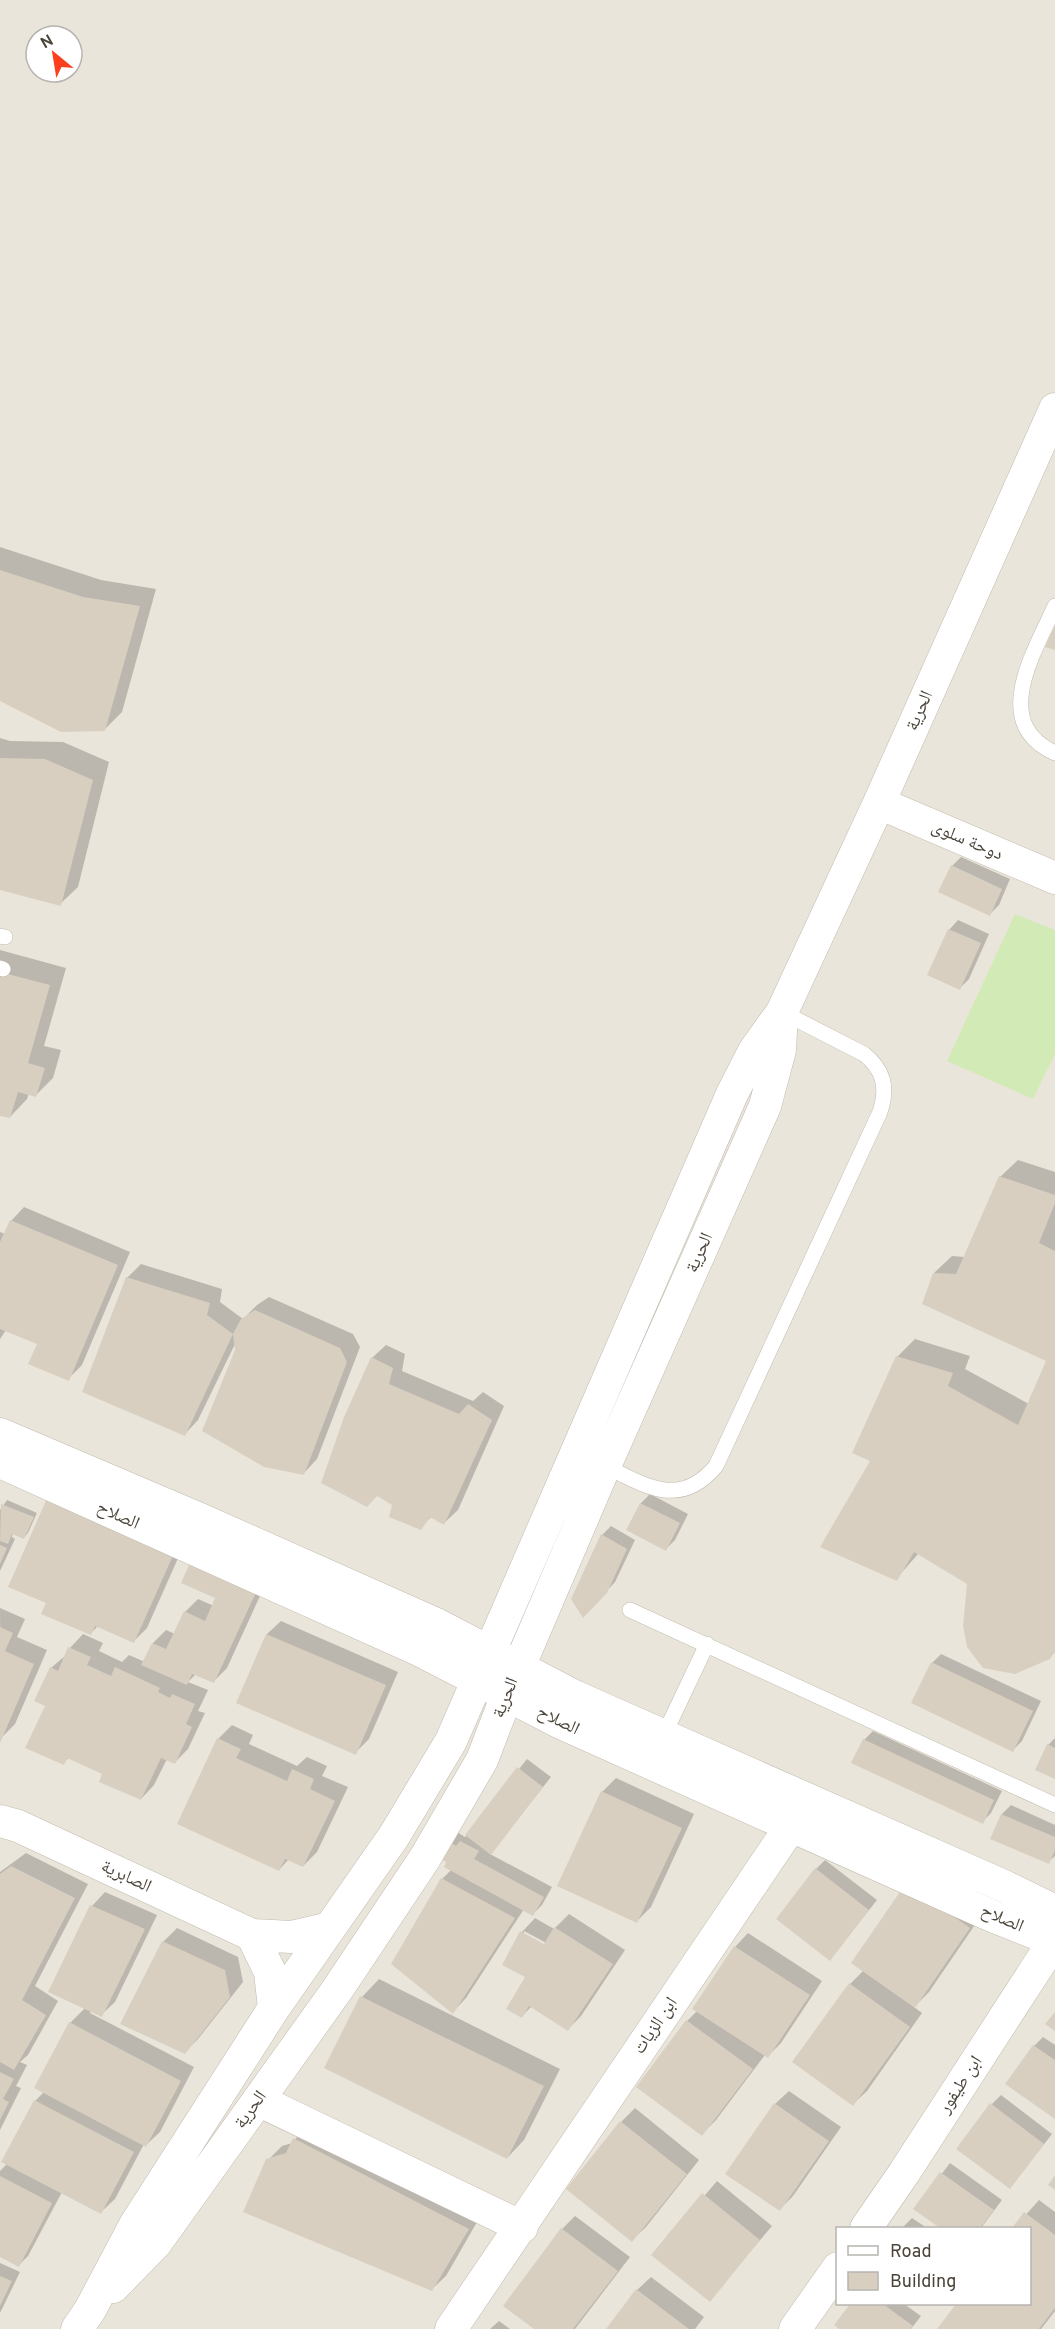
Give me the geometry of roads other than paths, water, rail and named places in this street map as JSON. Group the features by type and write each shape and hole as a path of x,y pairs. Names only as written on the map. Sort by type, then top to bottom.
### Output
{"street":[{"name":"الحرية","path":"89,2322 135,2225 274,2008 394,1836 451,1741 732,1094 754,1051 782,1011 879,803 1055,410"},
{"name":"دوحة سلوى","path":"879,803 1055,878"},
{"name":"الحرية","path":"89,2322 156,2243 337,1990 424,1858 482,1760 507,1695 605,1466 765,1106 777,1069 782,1011"},
{"name":"الصلاح","path":"0,1434 413,1613 574,1696 985,1878 1055,1931"},
{"name":"الصلاح","path":"0,1462 421,1652 563,1724 992,1916 1055,1931"},
{"name":"الصابرية","path":"0,1821 18,1826 252,1935 291,1937 330,1928"},
{"name":"ابن الزيات","path":"451,2329 791,1826"},
{"name":"ابن طيفور","path":"867,2227 904,2173 1055,1931"},
{"path":"252,1935 270,1971 274,2008"},
{"path":"258,2100 522,2227"},
{"path":"795,2329 836,2269"}],"lane":[{"path":"1055,606 1026,672 1021,689 1020,706 1024,723 1034,738 1055,753"},
{"path":"605,1466 656,1490 669,1491 683,1490 696,1485 716,1466 880,1112 885,1086 874,1063 864,1054 782,1011"},
{"path":"630,1610 1055,1805"},
{"path":"664,1735 707,1644"}]}
